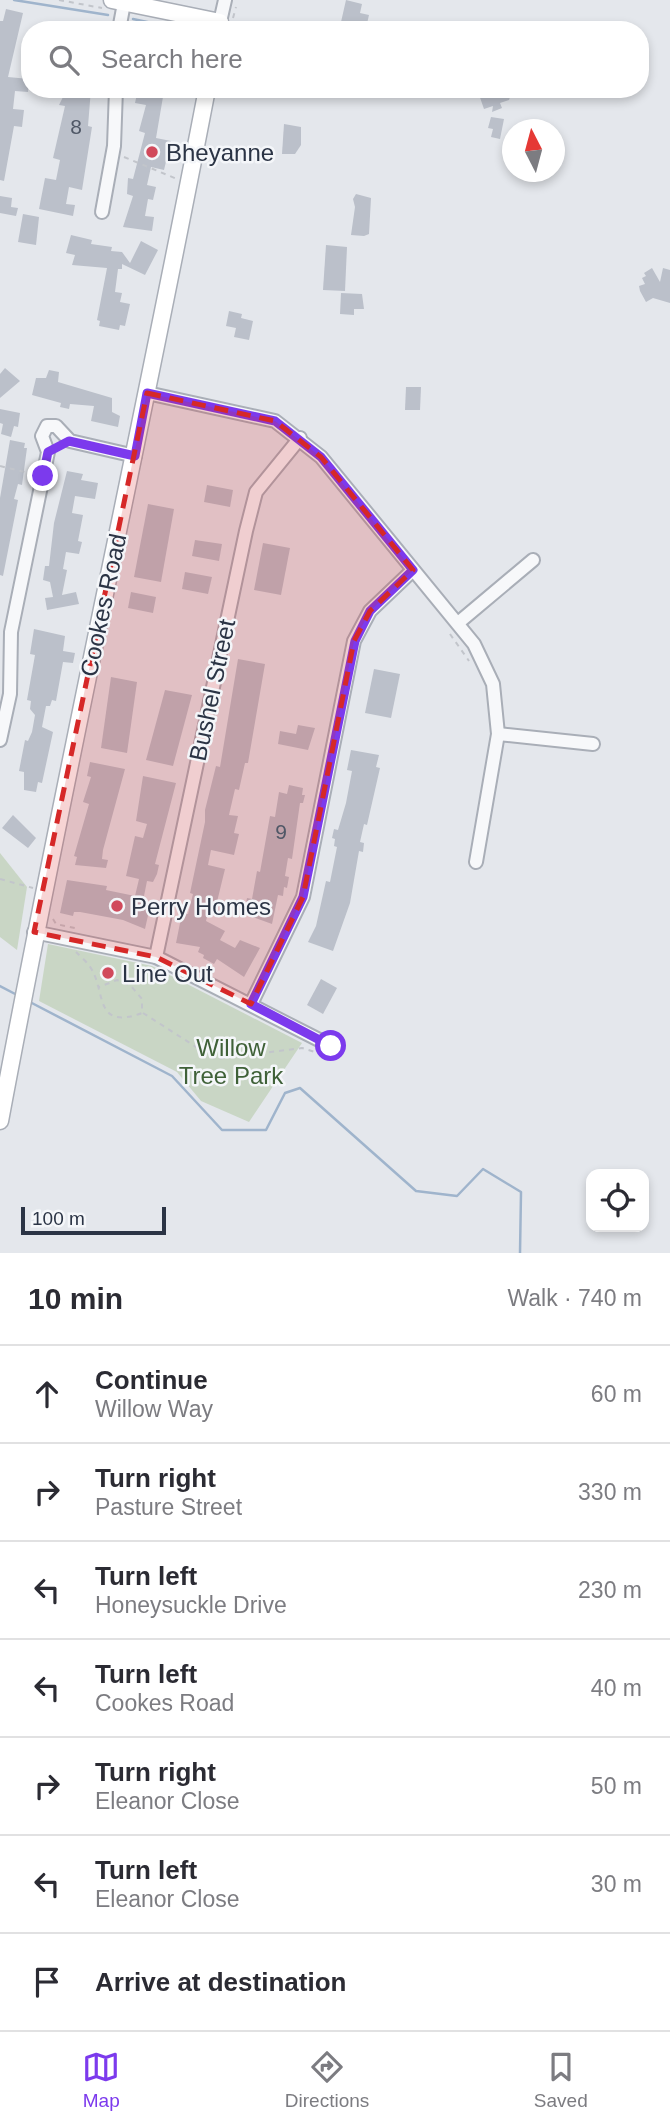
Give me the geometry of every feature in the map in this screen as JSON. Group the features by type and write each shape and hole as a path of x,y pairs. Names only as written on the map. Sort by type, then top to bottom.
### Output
{"street":[{"path":"224,21 225,0"},
{"path":"114,4 143,3 212,21"},
{"path":"102,212 114,146 116,98"},
{"name":"Cookes Road","path":"0,1121 34,932 135,456 205,98"},
{"path":"147,393 275,421 300,438 321,457 413,570 453,627 474,644 492,684 498,734 476,862"},
{"path":"0,740 10,694 11,632 48,452 42,436 47,426 56,426 69,441 135,456"},
{"name":"Bushel Street","path":"156,957 256,492 300,438"},
{"path":"48,452 69,441"},
{"path":"453,627 533,560"},
{"path":"251,1004 303,897 355,641 370,611 413,570"},
{"path":"498,734 593,744"},
{"path":"34,932 156,957 251,1004 326,1050"}],"path":[{"path":"59,0 114,4"},
{"path":"226,21 237,0"},
{"path":"118,155 177,178 175,188"},
{"path":"0,466 38,475"},
{"path":"453,627 470,663"},
{"path":"0,879 36,888"},
{"path":"76,948 75,953 88,964 99,987 101,1004 108,1012 122,1017 142,1013 215,1059 302,1048 326,1050"},
{"path":"99,987 117,980 131,986 142,999 142,1013"}],"highlighted area":[{"path":"147,393 275,421 321,457 413,570 370,611 354,641 303,897 251,1004 156,957 34,932"}],"green space":[{"path":"0,853 27,887 17,950 0,937"},
{"name":"Willow Tree Park","path":"48,944 152,966 302,1043 249,1122 201,1101 177,1072 39,1001"}],"building":[{"path":"346,0 362,4 360,13 369,15 368,21 341,21"},
{"path":"6,9 23,13 8,77 21,78 21,91 15,91 13,109 24,110 22,127 14,126 4,181 0,180 0,21 3,21"},
{"path":"62,98 90,98 88,126 92,127 82,190 69,187 66,204 75,205 73,216 39,209 45,178 56,180 60,160 53,158 65,106 59,105"},
{"path":"136,98 163,98 156,138 171,141 164,170 151,167 147,185 156,187 153,200 148,199 145,216 154,217 152,231 123,227 133,196 127,194 128,178 133,179 145,133 139,131 146,105 135,103"},
{"path":"480,98 510,98 500,103 502,108 492,112 493,106 484,109"},
{"path":"491,117 504,119 500,139 491,137 493,129 488,128"},
{"path":"284,124 301,127 301,145 295,154 282,154"},
{"path":"356,194 371,198 369,234 364,236 351,235 355,207 353,199"},
{"path":"0,196 12,198 11,207 18,208 16,216 0,213"},
{"path":"23,214 39,217 36,245 18,242"},
{"path":"71,235 92,240 91,244 112,247 111,251 122,252 130,263 141,241 158,250 145,275 122,264 122,269 118,269 115,292 122,293 120,302 130,304 125,326 120,325 119,330 99,326 100,321 97,320 107,268 72,265 75,255 66,253"},
{"path":"326,245 347,247 345,291 323,290"},
{"path":"652,268 660,282 663,268 670,270 670,303 653,298 646,302 640,291 639,286 645,284 642,278 646,276 644,273"},
{"path":"341,293 362,294 364,309 354,309 354,315 340,314"},
{"path":"229,311 242,314 241,318 253,321 249,340 234,337 236,328 226,326"},
{"path":"5,368 20,381 0,398 0,374"},
{"path":"49,370 59,372 58,382 112,398 112,412 120,416 118,427 91,421 94,406 70,404 69,409 60,407 61,403 32,395 36,378 46,378"},
{"path":"406,387 421,387 420,410 405,410"},
{"path":"0,409 20,413 18,427 14,426 11,437 1,434 3,424 0,423"},
{"path":"10,440 25,443 24,448 27,448 22,485 18,484 14,499 18,500 3,576 0,575 0,498"},
{"path":"67,471 83,474 81,480 98,483 95,499 75,496 72,513 83,515 78,541 82,542 79,554 66,552 63,569 67,570 62,595 76,592 79,604 47,610 45,598 53,597 50,582 43,580 45,566 49,566 54,523"},
{"path":"207,485 233,490 230,507 204,502"},
{"path":"148,504 174,509 161,582 134,577"},
{"path":"195,540 222,544 219,561 192,556"},
{"path":"263,543 290,548 281,595 254,590"},
{"path":"185,572 212,577 208,594 182,589"},
{"path":"131,592 156,597 153,613 128,608"},
{"path":"34,629 65,636 63,651 75,653 73,663 63,662 56,701 52,700 50,706 46,706 42,727 53,732 42,783 38,782 36,792 24,790 24,772 19,771 25,740 28,741 32,732 35,715 30,709 31,701 27,700 35,655 30,654"},
{"path":"238,659 265,664 248,763 245,763 239,790 235,789 229,815 238,816 234,833 239,834 234,855 211,850 208,865 225,869 216,906 210,905 206,921 225,931 220,940 235,948 240,940 260,948 244,977 217,959 214,964 203,958 204,955 198,952 200,947 176,943 182,913 188,914 193,894 190,893 205,822 205,810 216,766 220,767"},
{"path":"374,669 400,674 391,718 365,713"},
{"path":"111,677 137,682 127,753 101,748"},
{"path":"165,690 192,695 173,766 146,760"},
{"path":"298,725 315,728 308,750 278,744 280,731 296,734"},
{"path":"351,750 379,755 376,767 380,768 367,825 364,824 360,842 364,843 363,852 359,851 350,903 333,951 308,942 316,926 326,881 330,882 337,847 334,846 335,839 332,838 334,829 338,830 346,803 352,771 347,770"},
{"path":"90,762 125,769 103,850 102,859 108,860 106,868 75,865 77,857 74,856 89,804 83,802 91,777 87,776"},
{"path":"143,776 176,783 155,864 159,865 157,874 153,882 147,881 143,901 151,902 145,929 123,920 80,912 74,912 73,916 60,913 67,880 107,886 106,890 135,896 139,879 126,876 135,836 143,838 147,824 136,821"},
{"path":"289,785 303,788 302,795 305,795 303,803 300,803 292,859 288,858 285,876 289,877 287,888 284,887 283,896 278,895 272,924 244,914 247,898 252,899 257,871 260,872 270,816 275,817 279,792 287,794"},
{"path":"13,815 36,838 28,848 2,828"},
{"path":"321,979 337,988 323,1014 307,1005"}],"waterway":[{"path":"14,0 108,15"},
{"path":"133,19 142,21"},
{"path":"0,986 19,996"},
{"path":"28,1001 172,1076 222,1130 266,1130 285,1093 300,1088 416,1191 457,1196 483,1169 521,1192 520,1253"}],"place":[{"name":"Bheyanne","path":"152,152"},
{"name":"Perry Homes","path":"117,906"},
{"name":"Line Out","path":"108,973"}],"route":[{"path":"43,476 48,452 69,441 135,456 147,393 275,421 321,457 413,570 370,611 355,641 303,897 251,1004 331,1046"}]}
